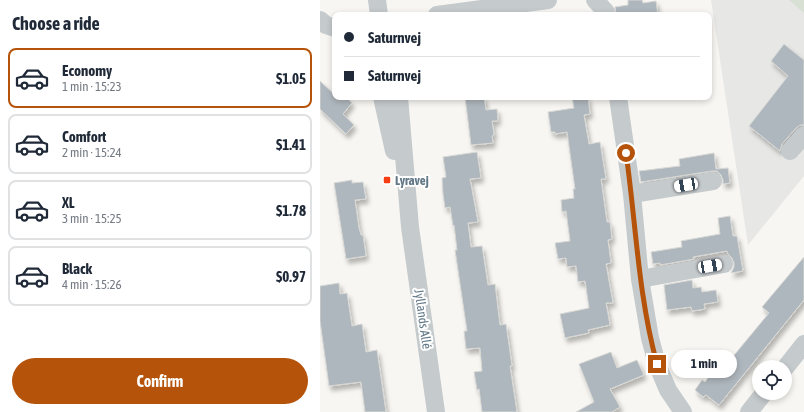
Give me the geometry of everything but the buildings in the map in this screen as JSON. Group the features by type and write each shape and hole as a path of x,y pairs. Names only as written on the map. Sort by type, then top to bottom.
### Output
{"street":[{"path":"377,0 379,12"},
{"path":"459,12 548,0"},
{"name":"Jyllands Allé","path":"383,100 410,227"},
{"name":"Jyllands Allé","path":"398,100 410,227 436,412"},
{"path":"618,100 632,194 640,279 650,338 657,364 668,390 683,412"},
{"path":"790,151 804,135"},
{"path":"632,194 713,181"},
{"path":"640,279 724,264"},
{"path":"791,360 804,344"},
{"path":"749,412 758,400"}],"shaded area":[{"path":"711,0 804,0 804,176 748,245"},
{"path":"789,0 804,0 804,13"}],"place":[{"name":"Lyravej","path":"387,180"}],"route":[{"path":"626,153 632,194 640,279 650,338 657,364"}]}
